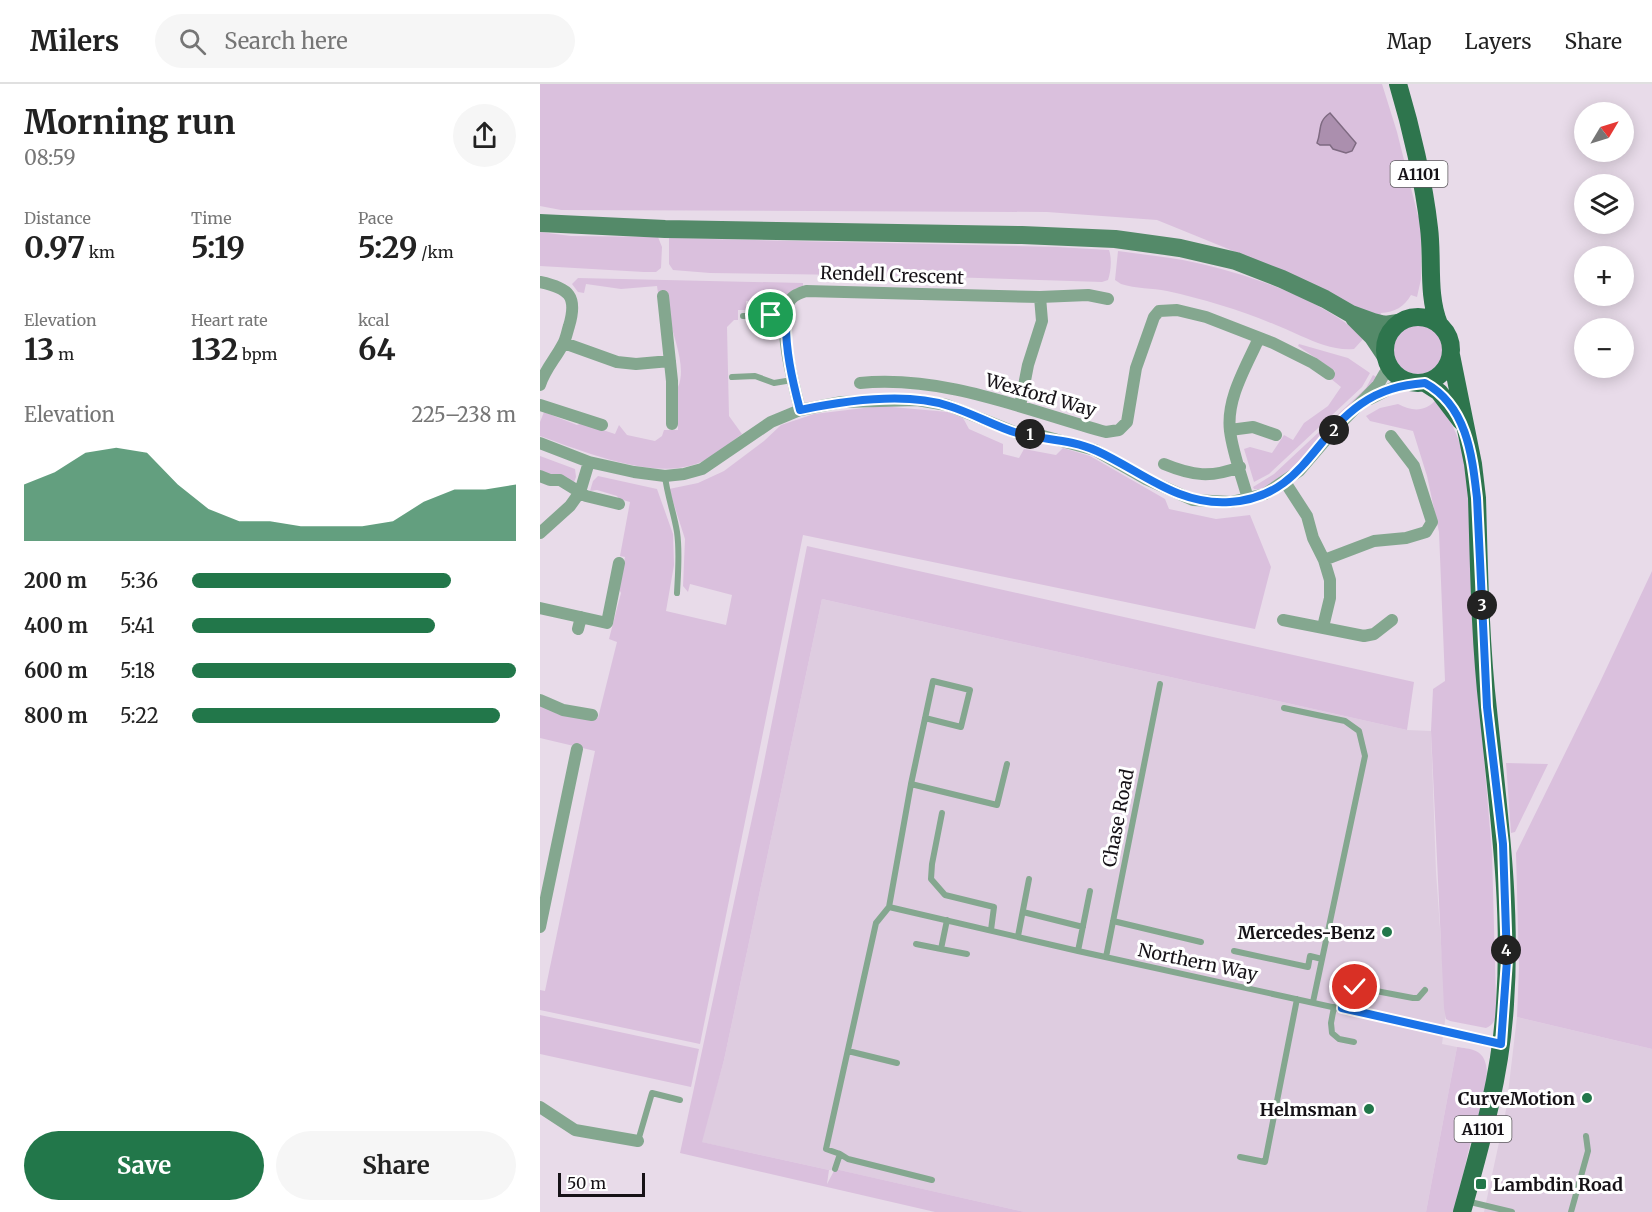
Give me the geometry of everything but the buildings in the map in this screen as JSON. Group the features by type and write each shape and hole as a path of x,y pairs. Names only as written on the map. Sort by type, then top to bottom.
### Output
{"main road":[{"name":"A1101","path":"1398,84 1426,206 1433,304 1439,324"},
{"path":"540,223 665,229 1022,234 1114,239 1180,249 1236,261 1325,299 1351,314 1385,325 1419,316 1430,318 1439,324 1450,338 1451,355 1448,365 1434,379 1419,383 1402,379 1393,372 1373,337 1351,314"},
{"name":"A1101","path":"1403,320 1416,309 1431,266"},
{"path":"1386,358 1387,337 1403,320"},
{"name":"A1101","path":"1451,355 1473,464 1477,498 1487,707 1503,844 1507,960 1501,1044 1490,1104 1464,1206"},
{"name":"A1101","path":"1419,383 1439,392 1464,425"}],"street":[{"path":"540,282 558,285 565,289 571,296 573,306 564,343 548,366 540,385"},
{"name":"Rendell Crescent","path":"786,317 788,305 794,296 806,291 1040,297 1088,295 1108,298"},
{"path":"663,296 670,361 672,424"},
{"path":"1020,406 1028,365 1042,321 1040,297"},
{"name":"Wexford Way","path":"860,382 931,380 1106,432 1119,430 1127,422 1136,368 1154,317 1159,311 1177,310 1206,318 1273,343 1313,363 1329,374"},
{"path":"786,317 786,336 792,380 800,410"},
{"path":"1248,499 1230,430 1231,405 1259,339"},
{"path":"564,343 617,362 636,364 670,361"},
{"path":"540,443 589,462 664,476 702,469 771,422 800,410 842,402 917,400 947,405 1017,433 1043,436 1095,450 1154,483 1194,500 1214,502 1248,499 1265,494 1299,471 1335,429 1378,385 1386,371 1386,358"},
{"path":"1361,404 1396,387 1419,383"},
{"path":"540,405 602,425"},
{"path":"1230,430 1253,427 1276,435"},
{"path":"1324,560 1374,540 1406,538 1426,532 1432,522 1414,465 1391,436"},
{"path":"540,533 570,506 580,492 589,462"},
{"path":"1164,464 1180,470 1205,474 1220,474 1240,467"},
{"path":"540,476 550,480 560,480 586,496 619,504"},
{"path":"1285,482 1307,516 1330,580 1330,598 1323,627"},
{"path":"540,608 580,623 607,623 619,563"},
{"path":"1283,620 1364,636 1374,634 1392,620"},
{"path":"540,700 563,710 592,716"},
{"path":"540,927 544,892 577,749"},
{"path":"540,1107 575,1130 638,1141"}],"lane":[{"path":"743,316 786,317"},
{"path":"732,377 755,376 774,383 792,380"},
{"path":"664,476 666,493 677,531 677,593"},
{"path":"925,718 961,727 970,690 933,681 925,718 911,784 889,907 876,923 826,1149 848,1159 932,1180"},
{"name":"Chase Road","path":"1106,957 1160,684"},
{"path":"1284,708 1345,721 1359,731 1365,756 1313,1002"},
{"path":"911,784 997,805 1007,764"},
{"path":"942,813 931,879 945,895 994,907 991,930"},
{"path":"1018,936 1029,879"},
{"path":"1078,951 1090,891"},
{"name":"Northern Way","path":"889,907 1501,1044"},
{"path":"1023,912 1083,927"},
{"path":"941,950 948,920"},
{"path":"1113,921 1201,942"},
{"path":"916,944 967,954"},
{"path":"1234,951 1308,967 1310,956 1322,959"},
{"path":"1342,1008 1345,993 1355,987 1413,998 1422,995 1425,990"},
{"path":"1240,1157 1265,1162 1298,999"},
{"path":"1334,1007 1332,1033 1339,1039 1354,1042"},
{"path":"848,1051 897,1063"},
{"path":"638,1141 652,1093 680,1100"},
{"path":"1571,1212 1588,1151 1586,1136"},
{"path":"835,1169 840,1154"},
{"path":"1464,1206 1512,1212"}],"shaded area":[{"path":"540,84 1382,84 1397,132 1418,216 1421,217 1421,279 1417,297 1411,295 1399,308 1381,313 1379,319 1280,270 1157,220 1047,212 561,210 540,206"},
{"path":"1330,113 1356,143 1352,151 1346,153 1333,149 1330,145 1317,143 1321,123"},
{"path":"540,232 571,236 658,237 662,247 661,268 656,272 644,272 540,266"},
{"path":"669,238 1109,250 1111,265 1108,280 1102,282 710,273 673,270 669,264"},
{"path":"1118,251 1197,263 1263,282 1329,312 1364,338 1354,349 1334,348 1218,304 1167,291 1121,284 1115,280"},
{"path":"578,278 803,283 803,286 788,294 781,310 777,309 776,301 746,301 746,310 738,310 738,320 734,320 727,327 729,416 742,434 702,461 678,468 638,466 617,462 540,436 540,422 544,412 577,425 582,423 615,434 619,425 627,435 655,441 662,436 664,430 678,430 678,387 681,370 669,316 668,292 658,293 657,286 621,289 586,284 584,293 578,292 572,284"},
{"path":"1418,324 1436,331 1443,349 1436,367 1418,374 1400,367 1393,349 1400,331"},
{"path":"1299,344 1348,358 1370,373 1362,387 1269,474 1254,482 1244,449 1250,447 1272,453 1284,435 1293,440 1304,423 1328,406 1341,387 1330,378 1335,371 1298,346"},
{"path":"1373,375 1378,378 1337,418 1286,474 1264,488 1254,489 1253,487 1274,474 1366,388"},
{"path":"1437,399 1455,432 1467,467 1478,688 1492,853 1496,1013 1493,1023 1486,1028 1450,1021 1446,1019 1444,1008 1431,731 1433,689 1445,681 1439,532 1427,476 1413,431 1370,421 1366,416 1380,408 1398,404 1419,409"},
{"path":"881,406 948,412 963,418 969,429 1003,444 1003,454 1019,458 1024,449 1056,455 1063,448 1090,456 1165,499 1169,509 1216,519 1250,515 1271,567 1255,629 803,535 700,1044 540,1010 540,990 545,991 595,751 540,738 540,704 554,709 557,714 598,718 617,642 609,639 621,593 619,589 625,557 620,556 630,502 597,490 590,491 593,481 598,476 657,489 673,534 674,565 666,611 726,625 732,595 690,584 688,592 683,586 685,539 669,489 698,483 724,471 781,425 814,414"},
{"path":"540,456 575,469 576,477 573,485 566,477 540,471"},
{"path":"807,546 1414,682 1407,730 822,599 724,1060 702,1142 829,1170 827,1184 835,1169 1025,1212 935,1212 680,1153 762,772"},
{"path":"1652,571 1652,1049 1517,1017 1519,967 1516,853"},
{"path":"822,599 1407,730 1431,731 1436,872 1446,1013 1442,1044 1457,1047 1426,1212 1025,1212 701,1142 724,1060"},
{"path":"1506,763 1548,764 1515,832 1511,833"},
{"path":"540,1015 699,1049 691,1087 540,1054"},
{"path":"1517,1017 1652,1049 1652,1212 1484,1212 1506,1110"},
{"path":"1457,1047 1467,1048 1482,1056 1486,1065 1486,1085 1467,1157 1456,1212 1426,1212"}],"place":[{"name":"Mercedes-Benz","path":"1387,932"},
{"name":"CurveMotion","path":"1587,1098"},
{"name":"Helmsman","path":"1369,1109"},
{"name":"Lambdin Road","path":"1481,1184"}],"route":[{"path":"771,315 786,317 786,336 792,380 800,410 842,402 881,400 917,400 947,405 1017,433 1043,436 1095,450 1146,479 1194,500 1232,502 1274,490 1299,471 1335,429 1361,404 1383,392 1412,383 1425,383 1439,392 1446,400 1464,425 1473,464 1477,498 1487,707 1503,844 1506,906 1507,960 1501,1044 1342,1008 1345,993 1355,987"}]}
